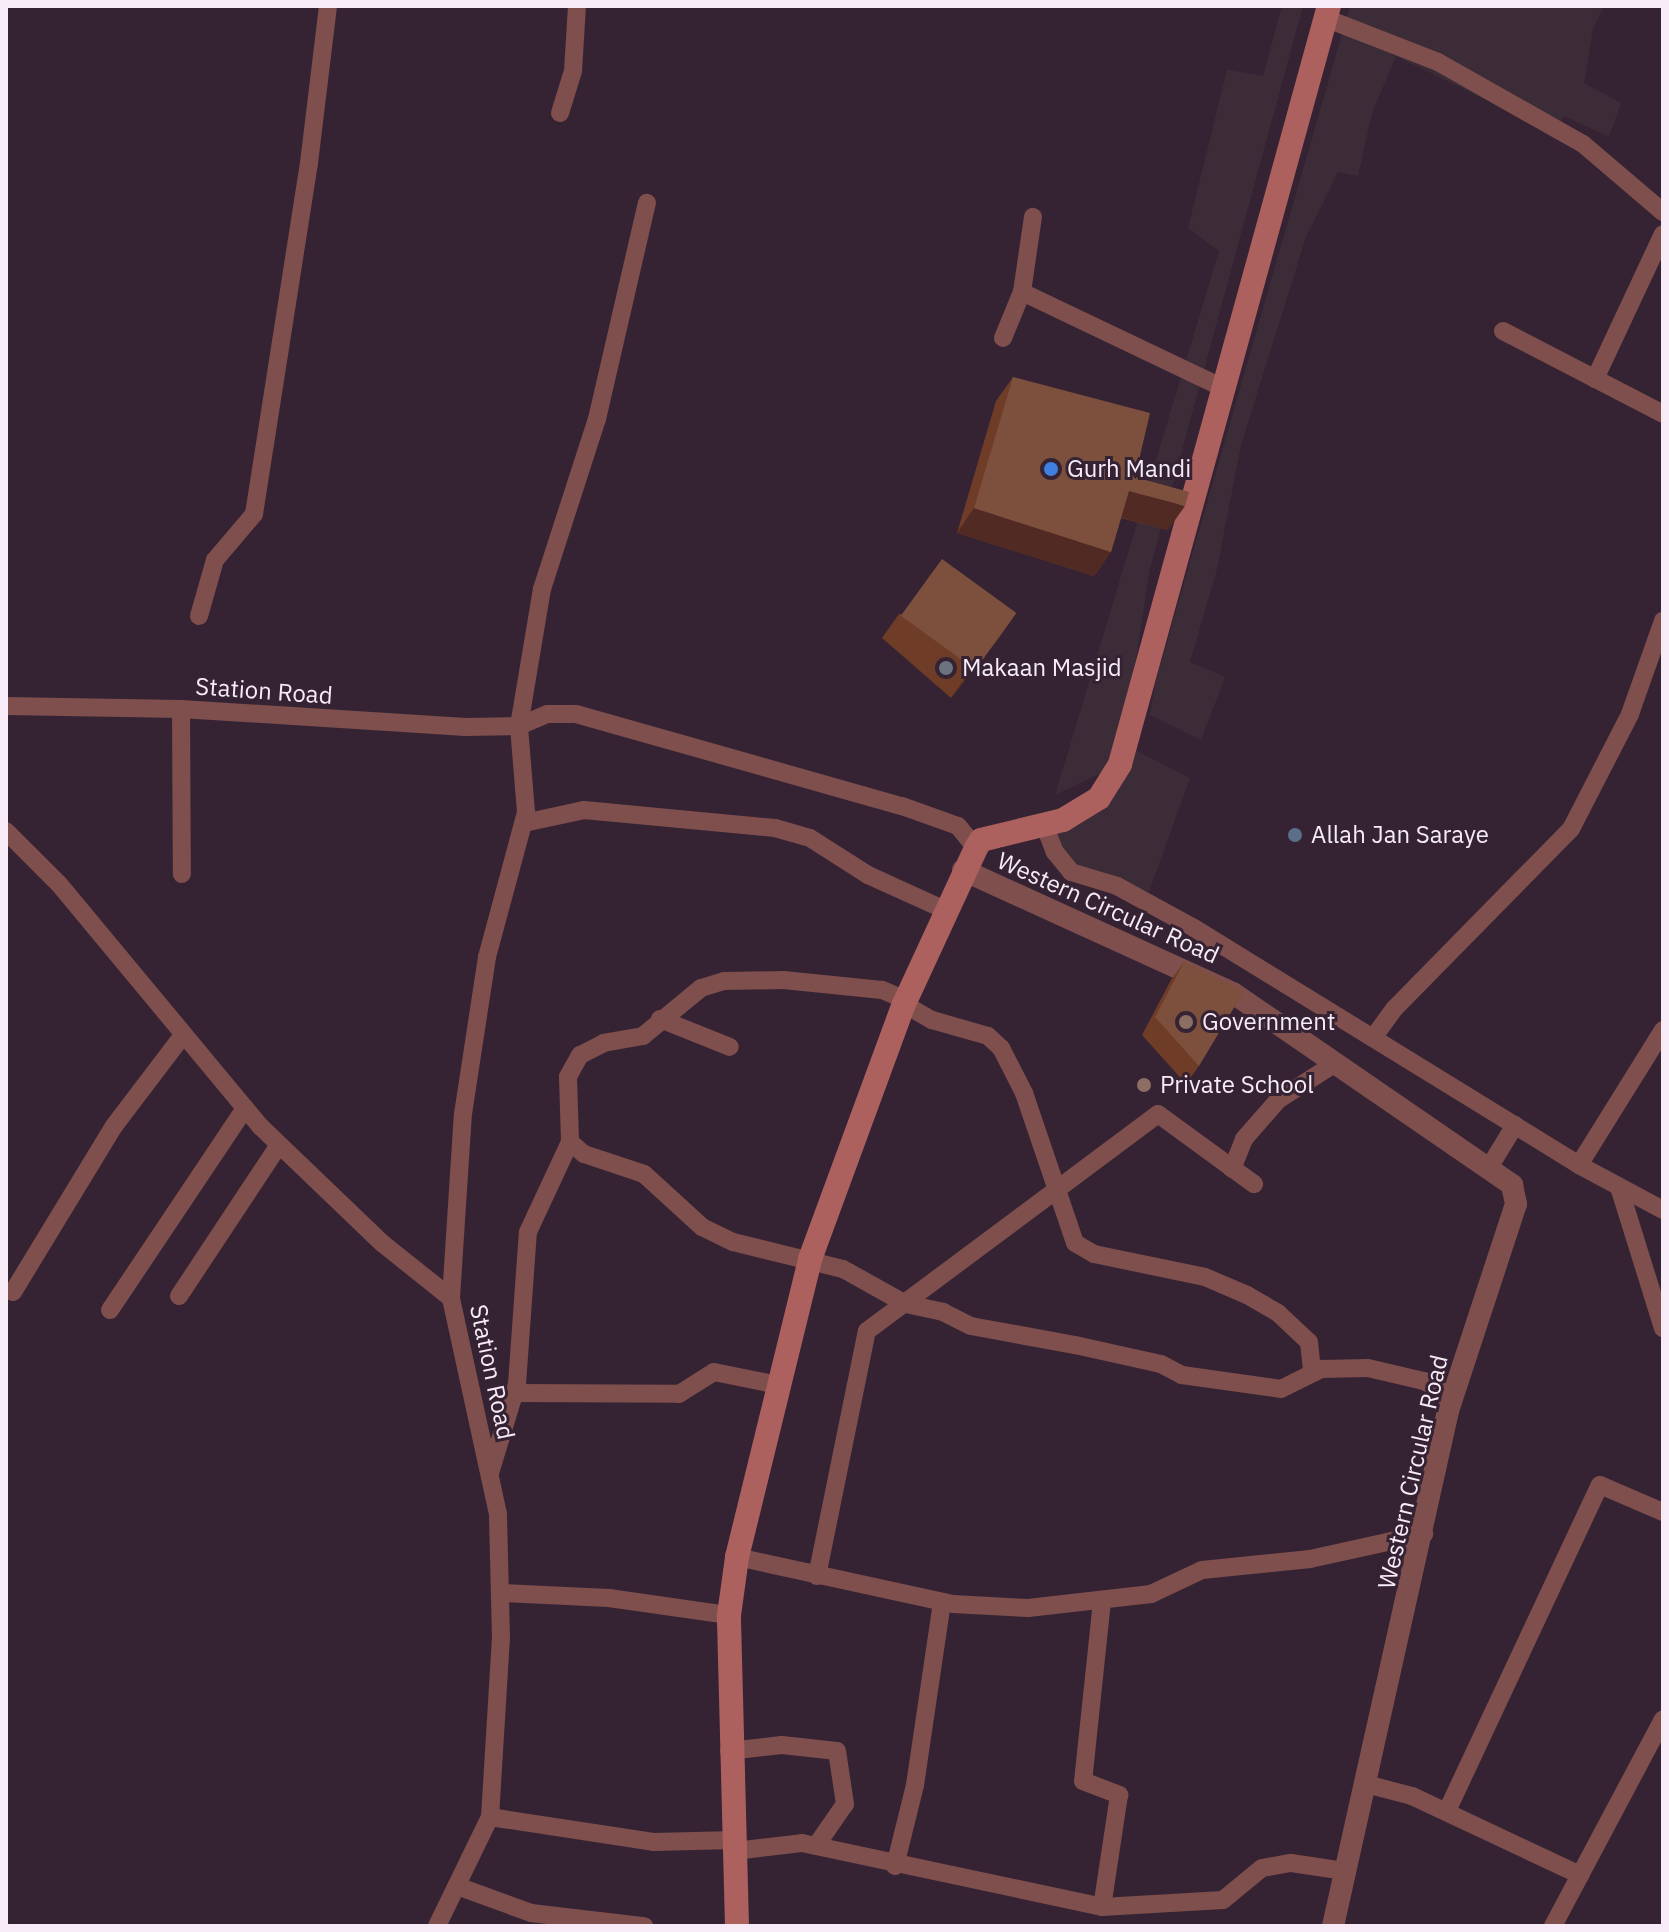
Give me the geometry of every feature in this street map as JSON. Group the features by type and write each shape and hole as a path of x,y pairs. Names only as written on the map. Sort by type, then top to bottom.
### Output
{"main road":[{"path":"737,1926 729,1751 729,1615 737,1557 810,1259 905,1002 963,870 981,840 1044,824 1099,798 1120,764 1327,12"}],"street":[{"path":"199,616 215,560 254,514 309,163 328,6"},
{"path":"560,113 573,71 577,6"},
{"path":"1327,12 1438,62 1583,144 1663,212"},
{"path":"519,726 542,589 597,419 647,203"},
{"path":"1003,338 1022,292 1033,217"},
{"path":"1595,379 1663,234"},
{"path":"1022,292 1225,389"},
{"path":"1503,331 1663,414"},
{"path":"1373,1038 1395,1008 1571,829 1630,714 1663,621"},
{"name":"Station Road","path":"6,706 181,709 465,727 519,726 547,714 576,714 902,806 958,826 976,848"},
{"path":"181,709 182,874"},
{"name":"Station Road","path":"437,1926 490,1817 502,1593 498,1514 451,1298 463,1114 487,957 524,823 519,726"},
{"path":"524,823 584,810 775,828 810,838 868,875 945,910"},
{"path":"1044,824 1055,852 1071,872 1117,886 1156,907 1579,1165 1663,1210"},
{"path":"6,831 59,884 183,1035 279,1145 382,1243 451,1298"},
{"name":"Western Circular Road","path":"963,870 1233,993 1490,1166 1512,1185 1516,1204 1453,1398 1333,1926"},
{"path":"490,1476 514,1393 528,1232 540,1195 570,1142 568,1077 580,1055 604,1043 643,1036 690,993 724,981 861,987 905,1002 932,1020 988,1036 1001,1048 1024,1093 1075,1243 1094,1254 1205,1277 1247,1295 1278,1313 1309,1342 1312,1371"},
{"path":"660,1019 730,1047"},
{"path":"1579,1165 1663,1030"},
{"path":"13,1292 114,1126 183,1035"},
{"path":"1232,1169 1244,1139 1278,1100 1337,1062"},
{"path":"110,1310 245,1108"},
{"path":"817,1576 867,1331 1158,1114 1254,1184"},
{"path":"1490,1166 1515,1125"},
{"path":"570,1142 584,1154 644,1174 682,1211 724,1238 756,1251 810,1259 869,1279 906,1304 943,1312 971,1326 1161,1364 1182,1375 1251,1380 1281,1389 1312,1371 1368,1368 1424,1381 1453,1398"},
{"path":"179,1296 279,1145"},
{"path":"1619,1187 1663,1328"},
{"path":"514,1393 679,1394 714,1372 778,1385"},
{"path":"1447,1811 1600,1485 1663,1512"},
{"path":"737,1557 942,1602 1028,1608 1151,1594 1202,1570 1310,1559 1424,1534"},
{"path":"502,1593 609,1598 729,1615"},
{"path":"1102,1601 1083,1781 1119,1795 1102,1907"},
{"path":"895,1866 915,1785 942,1602"},
{"path":"1553,1926 1663,1719"},
{"path":"729,1751 782,1745 837,1751 845,1804 816,1846"},
{"path":"1366,1784 1447,1811 1580,1875"},
{"path":"490,1817 653,1842 735,1846 802,1843 895,1866 1102,1907 1223,1900 1262,1868 1276,1865 1345,1871"},
{"path":"457,1886 531,1913 644,1926"}],"shaded area":[{"path":"1282,6 1303,6 1150,568 1120,764 1055,795 1219,251 1188,228 1227,70 1263,76"},
{"path":"1350,6 1604,6 1593,29 1584,83 1621,103 1609,137 1564,116 1556,134 1396,56 1372,113 1358,176 1338,172 1306,237 1241,445 1217,569 1190,662 1225,677 1201,740 1150,715 1155,684"},
{"path":"1137,751 1190,778 1149,892 1071,872 1044,824 1099,798"}],"building":[{"name":"Gurh Mandi","path":"1013,377 1150,413 1135,477 1189,492 1185,506 1129,491 1111,552 974,508"},
{"path":"942,559 1016,613 975,670 901,616"},
{"name":"Government","path":"1184,962 1244,991 1199,1066 1155,1017"}],"place":[{"name":"Gurh Mandi","path":"1051,469"},
{"name":"Makaan Masjid","path":"946,668"},
{"name":"Allah Jan Saraye","path":"1295,835"},
{"name":"Government","path":"1186,1022"},
{"name":"Private School","path":"1144,1085"}]}
